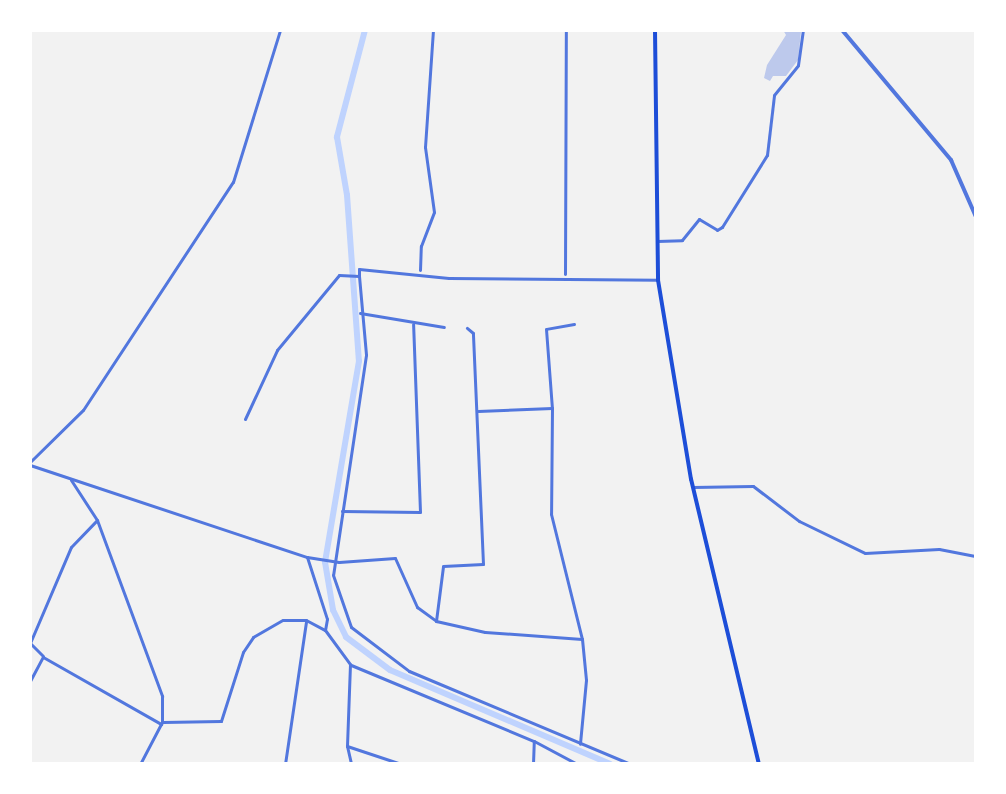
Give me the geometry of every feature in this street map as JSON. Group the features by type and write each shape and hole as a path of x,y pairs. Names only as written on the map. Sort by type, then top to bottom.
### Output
{"main road":[{"path":"655,30 658,280 692,487 759,764"}],"street":[{"path":"280,30 233,182 83,410 30,464 308,557 332,561 395,558 417,607 436,621 485,632 582,639"},
{"path":"419,272 421,246 434,212 425,155 433,30"},
{"path":"565,275 566,30"},
{"path":"657,241 682,240 699,219 717,230 722,227 767,155 774,95 798,65 803,30"},
{"path":"842,30 951,160 976,217"},
{"path":"630,764 383,655 351,627 336,589 332,561 366,355 360,313 359,269 419,272 449,278 565,275 658,280"},
{"path":"245,419 277,350 339,275 357,276"},
{"path":"360,313 444,327"},
{"path":"342,511 420,512 413,324"},
{"path":"574,324 546,329 552,408 551,514 582,639 586,680 580,744"},
{"path":"436,621 443,566 484,562 473,333 467,328"},
{"path":"478,411 552,408"},
{"path":"69,477 97,520 162,696 162,723 140,764"},
{"path":"692,487 753,486 807,526 865,553 939,549 976,556"},
{"path":"97,520 71,547 30,643 43,657 162,723 221,721 243,652 253,637 283,620 306,620 325,630 350,664 534,741 577,764"},
{"path":"308,557 327,619 325,630"},
{"path":"285,764 306,620"},
{"path":"30,681 43,657"},
{"path":"350,664 347,746 351,764"},
{"path":"533,764 534,741"},
{"path":"347,746 401,764"}],"building":[{"path":"783,30 801,32 798,60 786,76 773,76 770,81 764,78 767,65 786,35"}],"waterway":[{"path":"365,30 337,137 347,195 359,361 325,562 333,610 346,637 390,670 610,764"}]}
